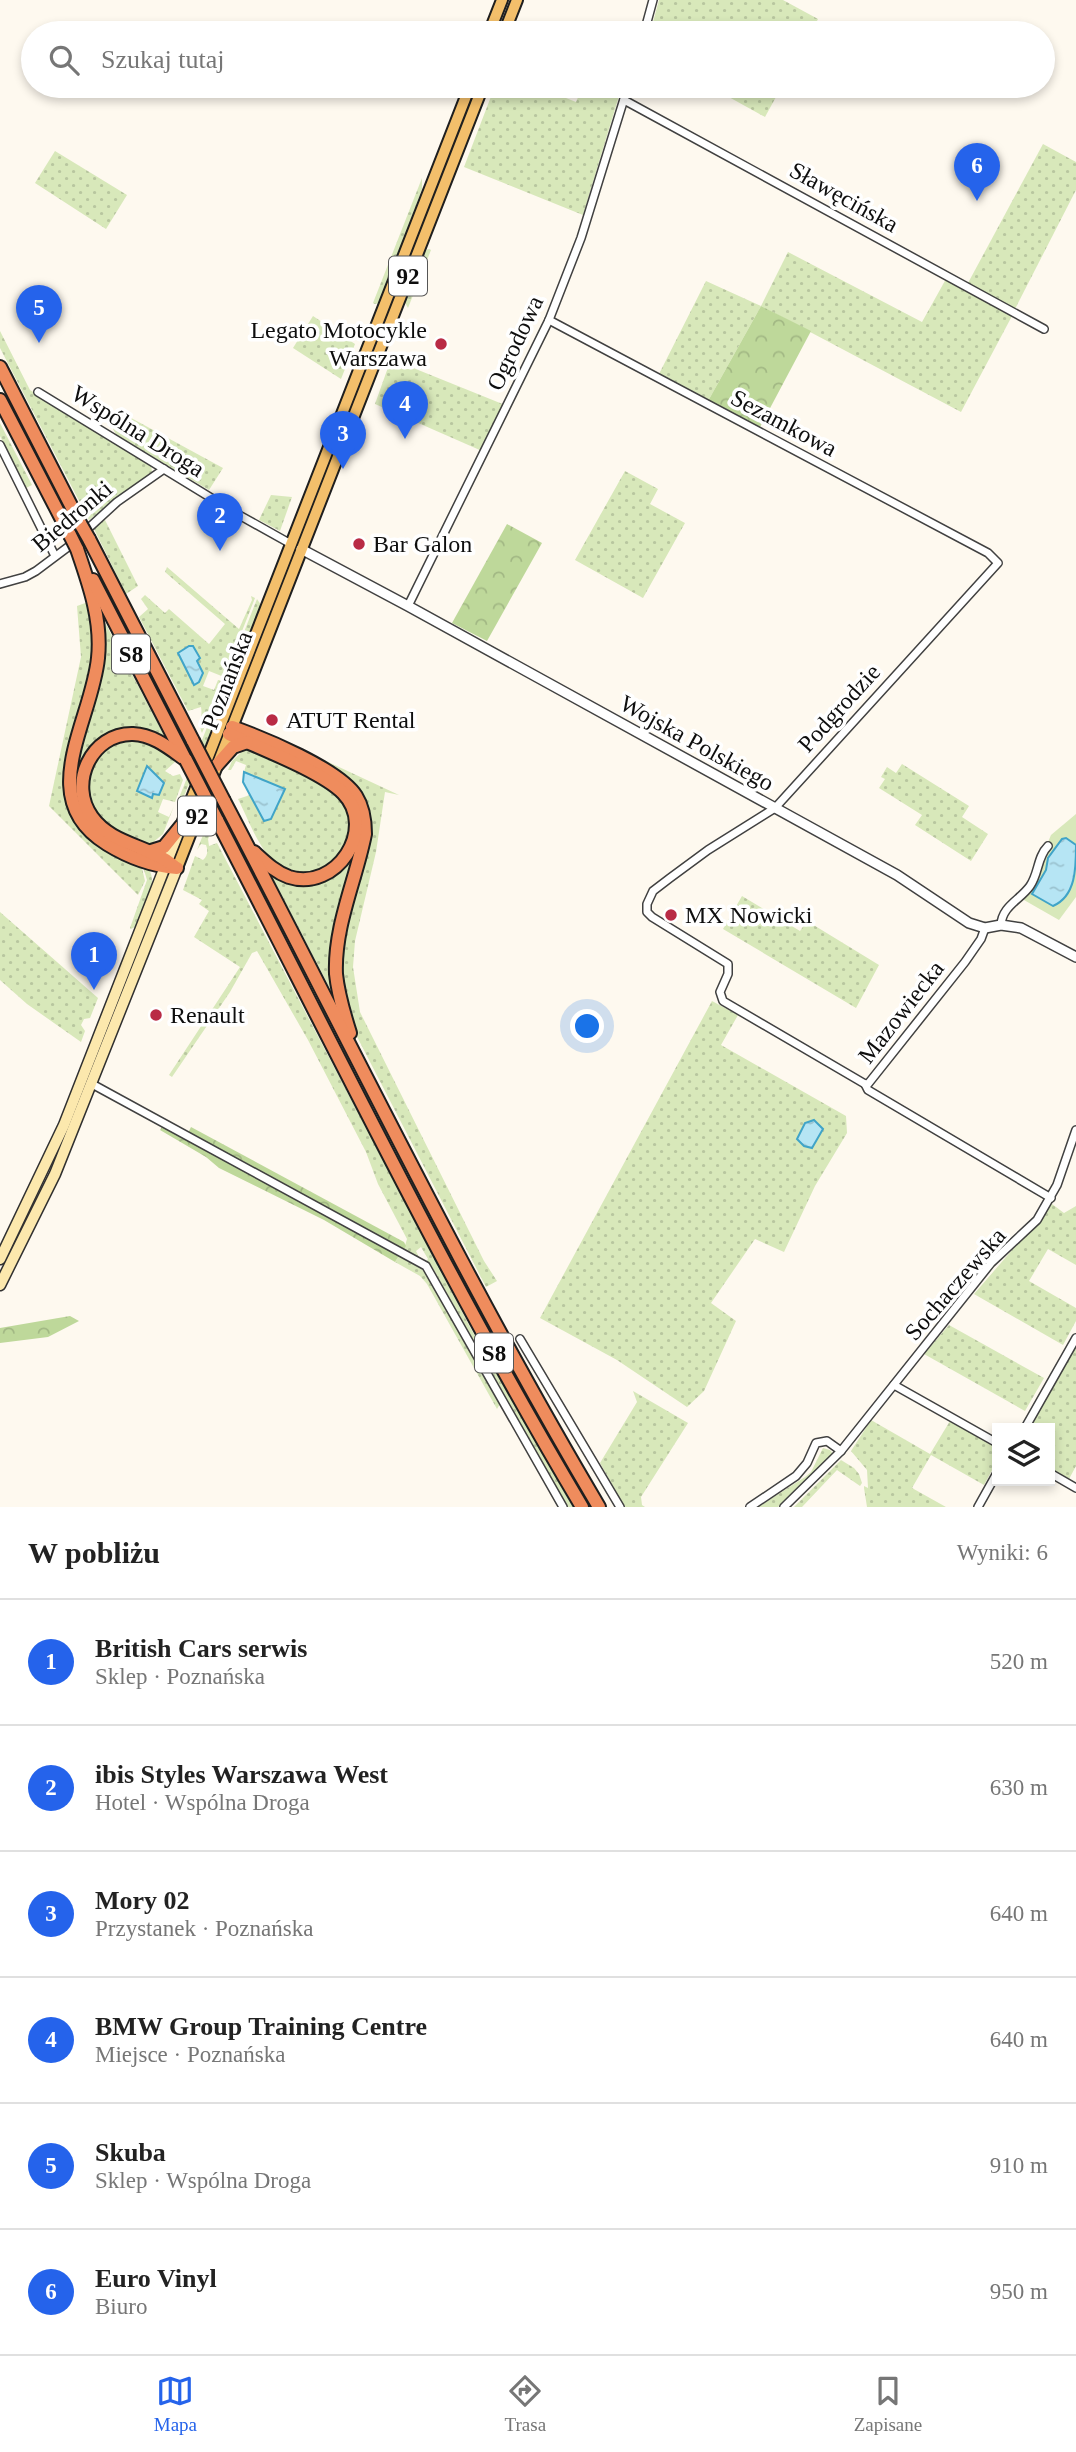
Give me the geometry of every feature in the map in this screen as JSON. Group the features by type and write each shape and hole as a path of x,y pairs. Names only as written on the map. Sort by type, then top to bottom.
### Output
{"highway":[{"name":"S8","path":"0,368 506,1344 599,1507"},
{"name":"S8","path":"0,400 443,1257 500,1364 582,1507"},
{"path":"77,549 91,591 99,642 95,677 69,772 73,805 82,822 101,841 131,856 170,865"},
{"path":"227,729 334,786 345,795 352,807 357,826 346,857 334,869 314,878 302,879 278,872 247,845"},
{"path":"227,729 254,735 324,769 348,786 359,802 365,834 341,929 336,967 340,1001 361,1067"},
{"path":"170,865 109,834 92,817 82,793 84,768 100,746 123,735 150,737 186,760"},
{"path":"217,765 233,747 247,742"},
{"path":"148,852 164,847 181,826"}],"main road":[{"path":"494,21 502,0"},
{"path":"509,21 517,0"},
{"name":"Poznańska","path":"0,1285 55,1174 92,1084 170,865 181,826 227,729 465,98"},
{"name":"Poznańska","path":"296,547 478,98"},
{"name":"Poznańska","path":"0,1259 64,1125 170,865 217,765 227,729"}],"street":[{"path":"647,21 653,0"},
{"name":"Ogrodowa","path":"408,606 549,320 580,238 624,100"},
{"name":"Sławęcińska","path":"624,100 1044,329"},
{"name":"Sezamkowa","path":"549,320 988,553 998,564"},
{"name":"Wspólna Droga","path":"38,392 296,547"},
{"path":"0,445 55,556"},
{"name":"Biedronki","path":"0,584 30,575 68,547 117,502 164,469"},
{"name":"Wojska Polskiego","path":"296,547 897,875 969,923 985,928"},
{"name":"Podgrodzie","path":"723,1001 720,992 728,974 728,964 652,917 647,912 647,904 653,891 708,850 775,808 998,564"},
{"path":"1001,925 1001,917 1007,909 1030,887 1039,859 1048,846"},
{"path":"985,928 1001,925 1021,928 1076,957"},
{"name":"Mazowiecka","path":"723,1001 865,1084 965,962 982,939 985,928"},
{"path":"92,1084 426,1266 563,1507"},
{"path":"865,1084 868,1090 1051,1198"},
{"name":"Sochaczewska","path":"784,1507 841,1451 992,1263 1037,1220 1051,1198 1076,1130"},
{"path":"0,1259 10,1265"},
{"path":"1028,1423 1076,1338"},
{"path":"520,1339 620,1507"},
{"path":"894,1385 992,1440"},
{"path":"750,1507 796,1476 807,1463 816,1443 827,1441 841,1451"},
{"path":"1055,1476 1076,1488"},
{"path":"978,1507 992,1482"}],"green space":[{"path":"659,0 783,0 818,19 817,21 653,21"},
{"path":"471,98 465,120 316,499 313,498"},
{"path":"490,98 566,98 576,102 578,98 618,98 583,215 464,167"},
{"path":"731,98 775,98 765,117"},
{"path":"1043,144 1076,162 1076,190 1015,309 968,283"},
{"path":"55,151 127,195 106,229 35,183"},
{"path":"422,178 422,189 380,303 375,304 373,303"},
{"path":"431,250 408,308 404,301 424,252"},
{"path":"788,252 922,322 946,279 1012,316 961,412 761,306"},
{"path":"706,281 761,306 708,401 659,374"},
{"path":"761,306 811,331 759,429 708,401"},
{"path":"313,316 355,344 341,379 293,348"},
{"path":"0,331 30,390 151,465 152,472 89,520 0,348"},
{"path":"391,359 505,405 482,451 375,404"},
{"path":"122,413 223,468 209,490 117,436 113,429"},
{"path":"0,423 32,485 26,488 0,436"},
{"path":"625,471 658,489 650,504 685,523 643,598 575,560"},
{"path":"271,495 292,497 280,531 259,520"},
{"path":"104,518 138,586 126,594 94,529"},
{"path":"507,524 542,543 487,641 452,623"},
{"path":"167,567 239,629 252,600 251,596 255,598 224,677 209,671 203,686 214,690 218,680 224,681 202,733 201,707 188,711 139,617 148,609 141,599 145,595 165,613 169,609 209,644 225,624 165,572"},
{"path":"257,599 261,605 231,679 226,678"},
{"path":"88,602 94,631 94,661 67,760 65,783 68,806 80,828 102,848 141,864 145,881 138,895 49,806 81,657 77,606"},
{"path":"99,611 168,743 146,731 102,738 77,787 73,781"},
{"path":"225,682 229,688 184,796 177,803"},
{"path":"130,738 161,746 175,762 165,771 173,776 180,774 183,780 175,802 163,799 158,812 169,817 174,806 163,834 146,848 99,821 88,797 87,779 96,755 108,746"},
{"path":"247,747 313,778 341,800 349,814 350,843 322,872 297,874 283,869 259,842 238,799 250,795 264,821 285,789 244,772 246,765 236,761 231,770 228,770 232,761"},
{"path":"324,760 399,795 385,792 376,852 355,941 353,967 360,1012 484,1261 497,1281 486,1287 352,1027 340,968 343,937 369,843 323,763"},
{"path":"902,764 969,806 962,817 988,834 971,861 915,825 922,815 879,788 885,779 881,777 887,767 896,773"},
{"path":"1076,814 1076,897 1059,920 1024,900 1051,835"},
{"path":"207,825 211,833 209,846 217,843 470,1327 573,1507 568,1507 431,1265 426,1262 428,1259 421,1247 416,1251 419,1257 404,1249 407,1239 378,1184 366,1152 308,1040 257,951 252,953 230,992 172,1077 169,1075 240,967 194,937 209,911 199,904 202,900 183,890 195,856 203,860 207,855 206,845 201,844 197,850"},
{"path":"357,845 341,912 337,1002 268,869 309,879 329,877 348,861"},
{"path":"146,866 152,879 151,887 146,904 135,927 131,929 147,880 144,870"},
{"path":"742,896 800,931 807,921 879,965 856,1008 723,929"},
{"path":"0,912 98,998 90,1018 84,1019 81,1025 85,1031 81,1042 27,1004 0,980"},
{"path":"712,1001 738,1015 721,1045 846,1116 847,1133 815,1186 784,1252 755,1239 711,1303 736,1321 704,1391 687,1407 617,1360 540,1318"},
{"path":"163,1125 400,1254 395,1262 324,1220 219,1168 206,1157 160,1130"},
{"path":"191,1127 404,1242 406,1246 404,1249 188,1133"},
{"path":"1052,1204 1064,1213 1076,1206 1076,1265 1048,1249 1029,1281 1076,1308 1076,1321 1063,1345 974,1294"},
{"path":"400,1254 419,1266 431,1280 500,1404 497,1409 427,1284 420,1276 395,1262"},
{"path":"70,1316 79,1321 48,1337 0,1343 0,1328"},
{"path":"949,1325 1044,1378 1025,1411 924,1354"},
{"path":"1076,1343 1076,1466 1069,1479 1055,1471 1055,1423 1032,1423"},
{"path":"633,1391 688,1423 641,1497 645,1507 625,1507 600,1463 637,1402"},
{"path":"871,1420 930,1454 950,1421 992,1445 992,1470 984,1485 931,1455 912,1488 946,1507 867,1507 864,1486 868,1488 867,1470 851,1451"},
{"path":"823,1448 833,1454 830,1460 778,1507 758,1507 811,1472"},
{"path":"841,1460 859,1474 862,1483 860,1486 837,1470 802,1507 794,1507"}],"water":[{"path":"193,646 200,658 197,661 203,673 199,682 194,685 178,653"},
{"path":"147,766 164,783 159,795 153,794 152,798 137,791"},
{"path":"244,772 285,789 271,819 264,821 243,782"},
{"path":"1066,838 1076,845 1075,872 1066,895 1053,906 1032,894 1046,870 1048,858 1062,839"},
{"path":"814,1120 823,1129 812,1148 804,1146 797,1139 805,1123"}],"waterway":[{"path":"435,1259 451,1287"}],"place":[{"name":"Euro Vinyl","path":"977,201"},
{"name":"Skuba","path":"39,343"},
{"name":"Legato Motocykle Warszawa","path":"441,344"},
{"name":"BMW Group Training Centre","path":"405,439"},
{"name":"Mory 02","path":"343,469"},
{"name":"Bar Galon","path":"359,544"},
{"name":"ibis Styles Warszawa West","path":"220,551"},
{"name":"ATUT Rental","path":"272,720"},
{"name":"MX Nowicki","path":"671,915"},
{"name":"British Cars serwis","path":"94,990"},
{"name":"Renault","path":"156,1015"}]}
